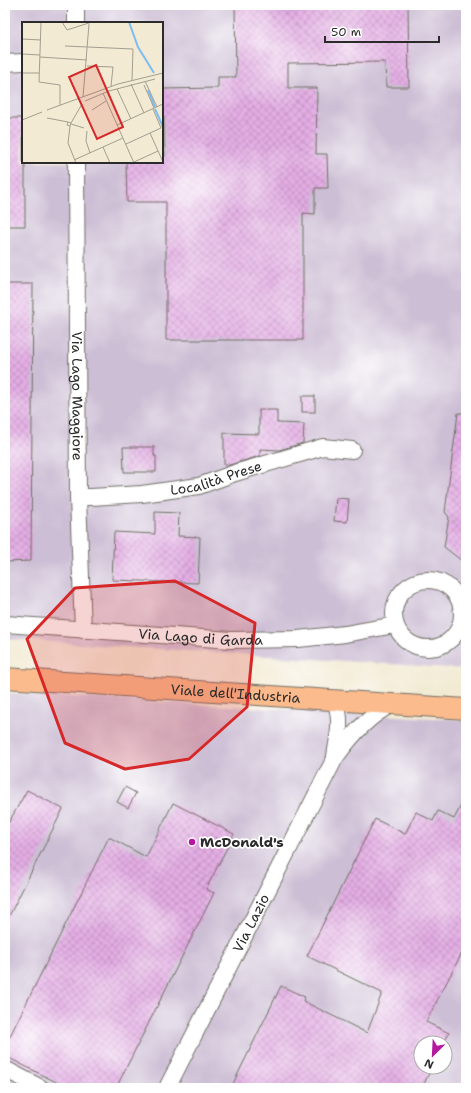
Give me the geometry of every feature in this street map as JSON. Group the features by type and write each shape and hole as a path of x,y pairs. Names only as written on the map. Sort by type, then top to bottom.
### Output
{"main road":[{"name":"Viale dell'Industria","path":"5,678 466,709"}],"street":[{"path":"76,5 76,22"},
{"path":"5,63 22,62"},
{"name":"Via Lago Maggiore","path":"76,163 78,497 83,630"},
{"name":"Località Prese","path":"78,497 142,494 199,486 322,447 352,450"},
{"path":"436,580 445,584 463,598 462,621 458,631 451,640 442,646 431,649 419,647 409,643 401,635 395,625 393,616 394,606 398,596 404,589 414,582 436,580"},
{"name":"Via Lago di Garda","path":"5,624 231,640 298,639 345,634 395,625"},
{"path":"334,699 337,705 339,717 335,758"},
{"path":"335,758 359,728 384,708 393,704"},
{"name":"Via Lazio","path":"167,1088 335,758"},
{"path":"5,1070 41,1088"}],"highlighted area":[{"path":"175,581 255,623 247,707 189,759 125,769 65,743 27,639 75,588"}],"shaded area":[{"path":"5,5 466,5 466,669 5,639"},
{"path":"5,693 466,720 466,1088 5,1088"}],"building":[{"path":"235,5 408,5 409,87 386,87 385,62 288,63 288,88 317,88 316,154 327,154 328,188 315,188 315,214 303,213 303,340 166,340 166,202 127,202 126,163 163,163 163,156 165,156 163,89 218,88 218,77 236,77"},
{"path":"5,118 22,118 22,163 25,163 25,226 5,226"},
{"path":"5,284 33,284 31,561 5,562"},
{"path":"302,396 315,396 315,412 302,412"},
{"path":"259,410 277,410 277,423 304,424 303,443 279,450 260,449 260,456 229,465 224,465 224,433 259,434"},
{"path":"458,413 466,413 466,564 444,547 449,517 445,512"},
{"path":"123,447 154,447 154,456 156,456 156,472 124,472"},
{"path":"336,498 349,499 347,522 334,521"},
{"path":"155,512 179,513 178,536 200,537 198,583 112,580 114,532 155,534"},
{"path":"125,787 136,793 128,808 117,802"},
{"path":"27,790 63,809 5,924 5,820 9,822"},
{"path":"466,796 466,945 426,1022 449,1033 448,1035 413,1035 413,1075 428,1075 422,1088 231,1088 281,986 305,997 303,1001 367,1033 382,993 307,956 375,819 405,834 416,812 433,821 438,811 454,819"},
{"path":"173,803 234,834 206,889 214,893 116,1088 68,1088 5,1056 5,1046 109,837 146,857"}],"place":[{"name":"McDonald's","path":"192,842"}]}
